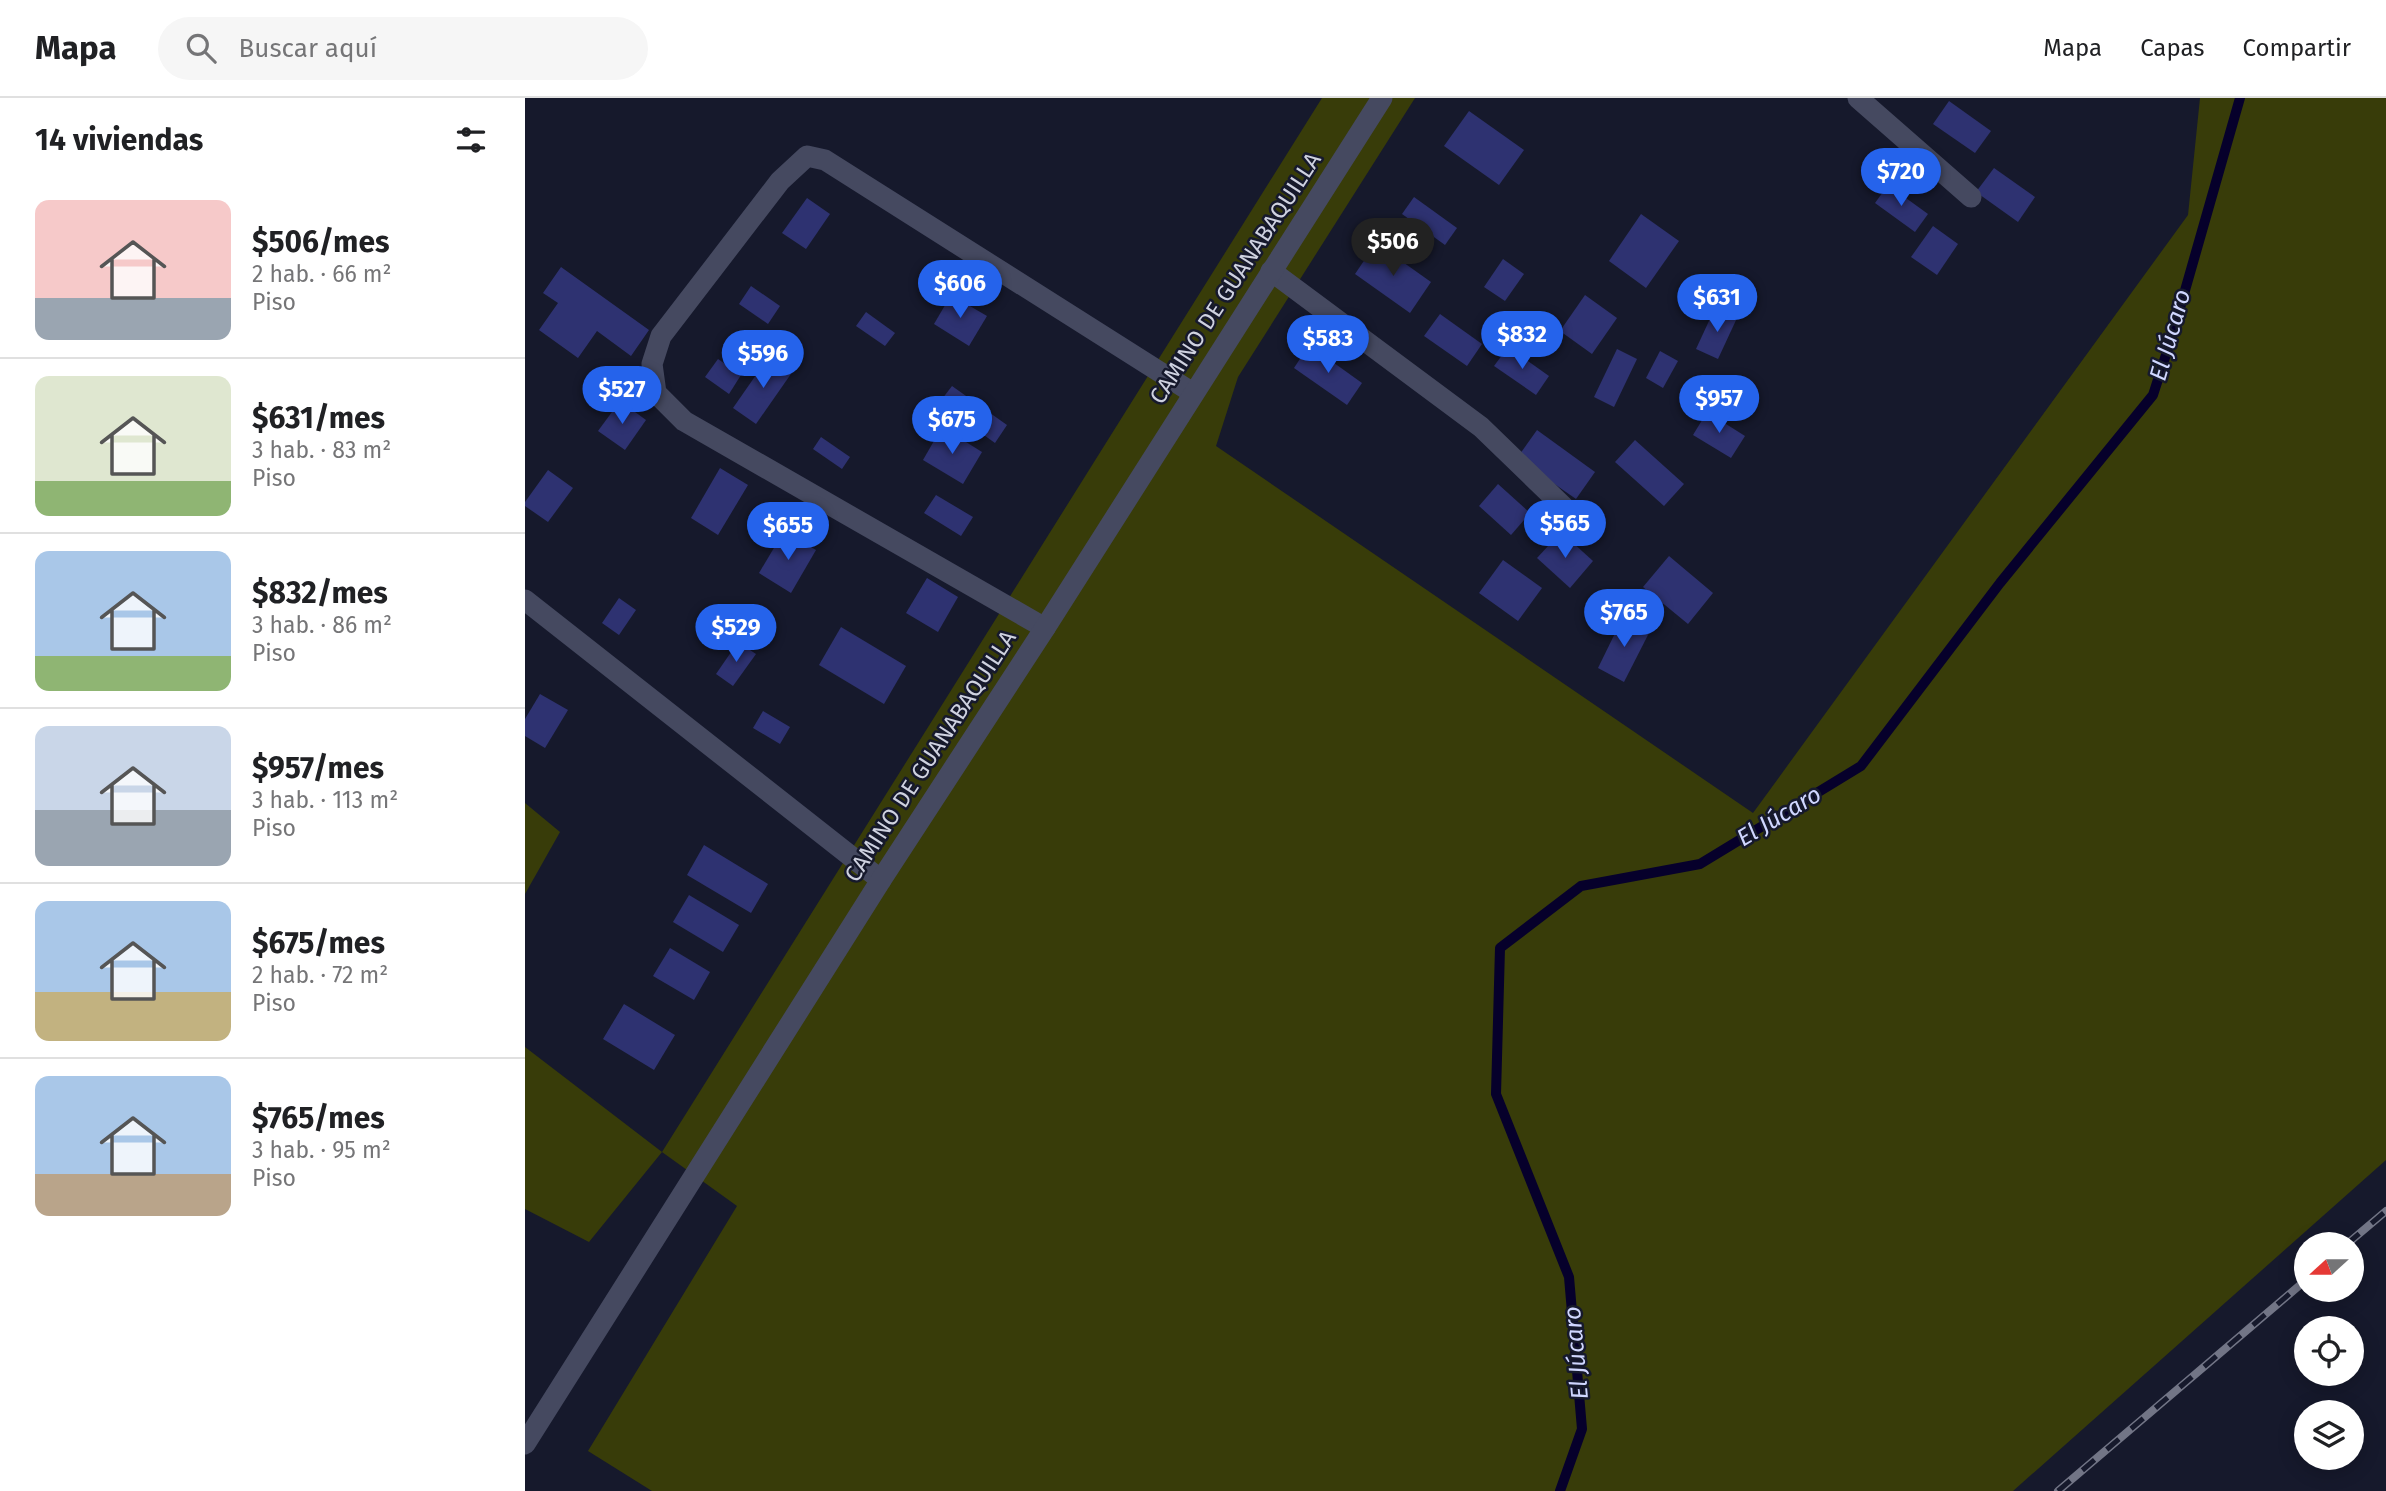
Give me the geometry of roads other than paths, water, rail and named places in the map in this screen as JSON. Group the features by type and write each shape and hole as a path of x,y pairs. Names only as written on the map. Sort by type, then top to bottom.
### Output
{"street":[{"name":"CAMINO DE GUANABAQUILLA","path":"525,1444 881,880 1045,628 1382,98"},
{"path":"1858,98 1971,197"},
{"path":"1045,628 684,421 656,393 652,364 661,336 780,181 807,156 825,160 1193,393"},
{"path":"1271,271 1481,427 1571,514"},
{"path":"525,600 881,880"}],"waterway":[{"name":"El Júcaro","path":"1560,1491 1582,1429 1569,1277 1496,1094 1500,948 1581,886 1700,864 1861,766 2000,583 2153,395 2240,98"}],"railway":[{"path":"2361,1232 2386,1211"},
{"path":"2058,1491 2294,1290"}]}
